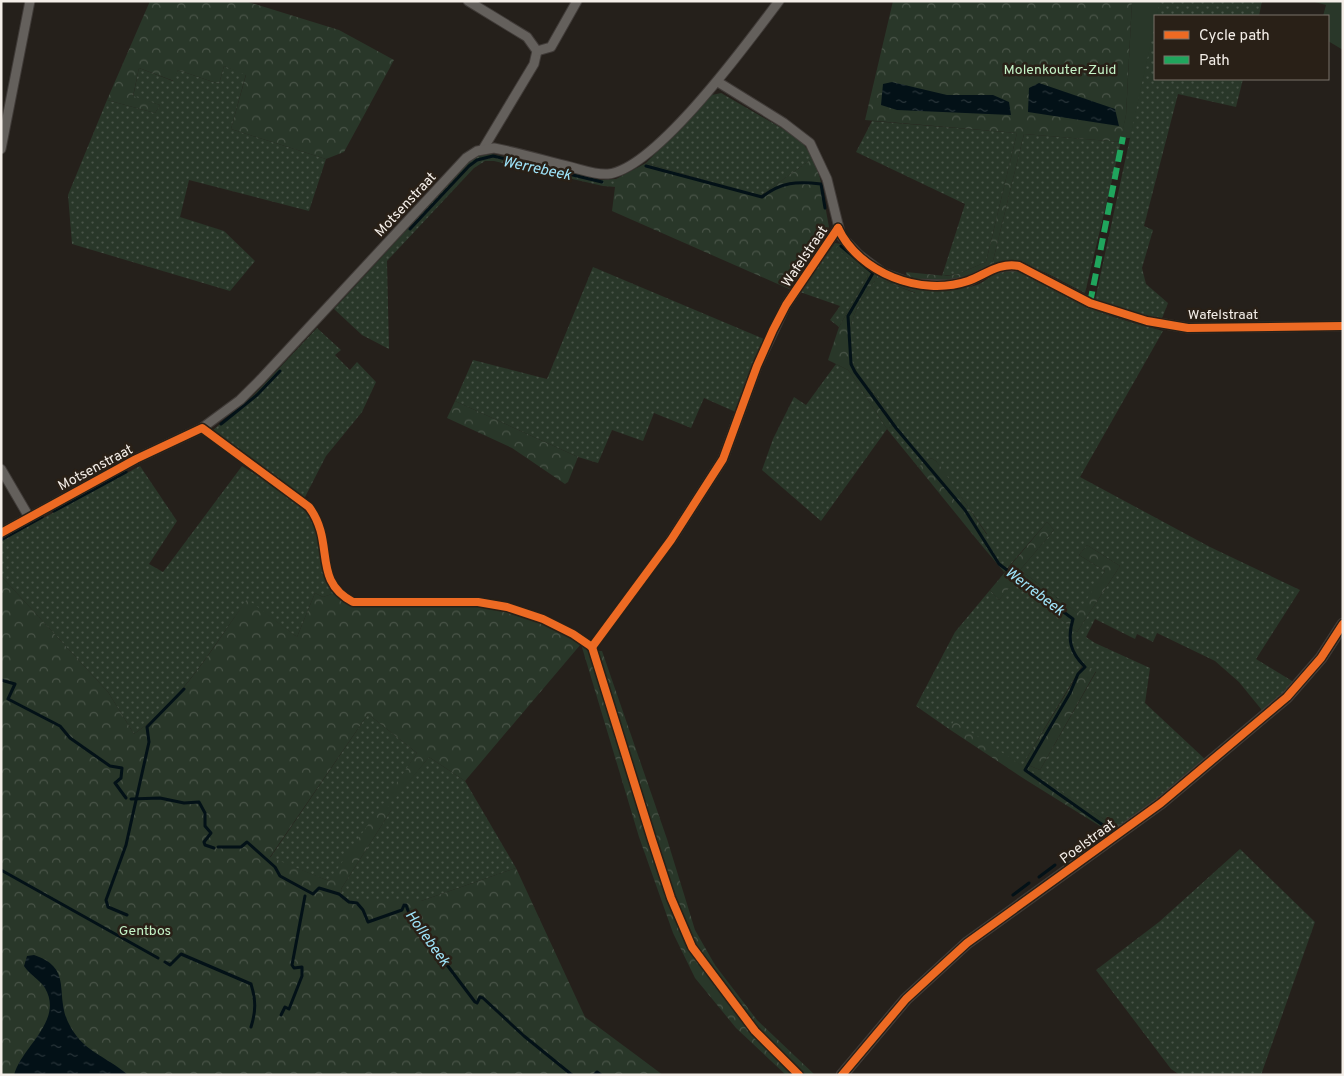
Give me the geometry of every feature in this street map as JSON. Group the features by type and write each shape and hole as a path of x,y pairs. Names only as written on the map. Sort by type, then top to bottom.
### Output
{"street":[{"path":"1,149 30,1"},
{"path":"468,1 527,37 537,50 534,64 483,149 511,152 597,174 618,172 653,147 718,82 779,1"},
{"path":"537,50 551,46 577,1"},
{"name":"Wafelstraat","path":"718,82 784,123 810,143 827,179 838,228 847,242 872,265 899,280 913,284 957,284 969,281 991,270 1011,265 1018,266 1090,303 1147,321 1188,328 1343,326"},
{"name":"Motsenstraat","path":"1,533 136,459 202,428 225,412 261,379 466,158 483,149"},
{"name":"Wafelstraat","path":"671,540 729,446 757,366 782,314 838,228"},
{"path":"1,469 29,517"},
{"name":"Poelstraat","path":"842,1075 906,999 967,943 1161,803 1286,698 1321,658 1343,624"}],"green space":[{"path":"150,1 245,1 339,30 394,60 344,152 326,159 231,129 246,75 224,66 219,84 178,70 174,81 139,68 133,96 160,105 155,113 107,100"},
{"name":"Molenkouter-Zuid","path":"893,1 1132,1 1126,115 1121,142 1024,134 992,265 971,275 951,281 941,282 919,279 907,276 906,272 946,276 958,274 986,262 1017,133 865,120"},
{"path":"1132,1 1160,1 1157,15 1154,15 1154,28 1130,138 1121,137 1126,115"},
{"path":"1135,1 1262,1 1259,15 1154,15 1154,80 1243,80 1236,107 1178,94 1144,226 1153,230 1142,268 1146,284 1168,303 1161,321 1095,300 1130,138 1125,137"},
{"path":"1311,1 1343,1 1343,50 1329,42 1329,15 1323,15 1326,5"},
{"path":"224,66 246,74 231,129 326,159 309,211 189,180 180,217 224,231 255,261 230,291 72,244 68,195 107,100 155,113 160,105 133,97 139,68 173,81 178,70 219,84"},
{"path":"721,93 802,142 813,158 760,196 646,163 712,95"},
{"path":"872,121 1017,133 986,262 958,274 942,276 965,204 856,152"},
{"path":"1024,134 1121,142 1085,293 1029,266 1005,263 992,265"},
{"path":"492,154 600,180 616,179 616,187 603,186 494,161 485,161 474,168 387,261 389,349 362,335 334,309 470,161 478,156"},
{"path":"813,158 820,178 829,227 789,289 612,211 616,179 646,163 760,196"},
{"path":"835,243 841,244 837,248 868,275 839,327 830,320 840,306 800,292"},
{"path":"841,244 855,257 917,287 916,293 884,281 875,281 861,301 849,335 851,359 856,371 886,410 893,426 887,429 848,370 828,360 839,327 868,275 836,248"},
{"path":"593,267 764,339 738,413 704,398 691,428 654,413 643,441 612,430 598,463 578,457 455,401 473,360 547,379"},
{"path":"1005,269 1025,274 1094,310 1163,331 1080,477 1210,547 1300,590 1256,659 1297,684 1261,714 1261,709 1239,682 1215,661 1157,633 1153,642 1137,634 1135,639 1095,619 1086,637 1150,668 1145,703 1207,761 1123,825 1108,822 954,722 949,729 916,706 955,632 990,590 999,600 1014,581 1077,632 1120,566 1087,545 1079,555 1105,571 1079,614 1020,570 1054,530 1047,522 1004,572 978,541 987,534 936,461 931,458 918,467 887,429 893,426 884,408 856,371 851,359 849,335 852,323 867,290 875,281 884,281 915,293 917,287 947,289 970,287","holes":["1083,664 1096,672 1040,770 1028,765 1025,761"]},
{"path":"317,328 341,350 335,355 350,370 357,362 376,382 362,412 326,456 304,499 212,431 254,395"},
{"path":"836,364 848,370 887,429 821,521 762,470 773,439 794,397 806,405"},
{"path":"455,401 578,457 568,482 565,484 512,448 447,418"},
{"path":"931,458 943,470 987,535 978,541 918,467"},
{"path":"140,466 177,521 149,564 163,572 242,466 278,488 309,516 321,541 326,575 335,593 323,597 315,593 297,637 247,600 182,689 151,721 134,734 108,692 1,576 1,541"},
{"path":"1047,522 1054,530 1020,570 1078,613 1105,571 1079,555 1087,545 1120,566 1077,632 1014,582 999,600 990,590"},
{"name":"Gentbos","path":"1,576 108,692 134,734 167,706 182,689 247,599 297,637 315,593 323,597 335,593 352,605 499,608 534,619 571,635 590,651 602,651 667,839 695,930 715,965 757,1020 815,1075 786,1075 736,1028 695,978 673,933 639,837 581,644 465,781 429,757 395,799 389,794 417,753 368,714 270,857 329,881 383,803 392,809 341,889 343,901 421,901 516,868 585,1017 663,1075 1,1075"},
{"path":"1084,664 1096,671 1040,770 1028,765 1025,761"},
{"path":"368,714 417,753 390,794 395,798 429,757 465,781 516,868 421,901 343,901 341,889 392,809 329,881 270,858"},
{"path":"954,721 1108,822 1116,817 1123,825 1111,833 949,729"},
{"path":"1240,849 1315,922 1261,1075 1180,1075 1171,1069 1096,970 1159,922"}],"water":[{"path":"892,82 947,95 993,95 1009,102 1011,115 897,110 881,105 883,84"},
{"path":"1039,83 1115,109 1119,126 1028,112 1029,88"},
{"path":"34,955 46,960 54,967 58,974 61,982 64,1011 68,1022 80,1040 87,1047 128,1075 14,1075 18,1064 40,1033 49,1011 49,1000 45,988 24,966 27,956"}],"waterway":[{"name":"Werrebeek","path":"410,229 469,166 477,160 493,156 602,182"},
{"name":"Werrebeek","path":"646,166 762,197 776,188 790,184 821,184 825,208"},
{"name":"Werrebeek","path":"841,246 873,273 848,316 851,364 855,372 896,428 965,510 999,564 1073,619 1070,633 1071,645 1076,656 1085,667 1078,674 1070,693 1025,770 1107,828 1064,859"},
{"name":"Werrebeek","path":"221,424 257,395 280,371"},
{"name":"Werrebeek","path":"54,511 126,472"},
{"name":"Werrebeek","path":"1,540 42,517"},
{"name":"Hollebeek","path":"1,680 15,684 8,699 60,726 70,738 110,766 122,768 121,778 115,783 126,798"},
{"name":"Hollebeek","path":"127,915 108,907 106,900 126,845 149,742 147,727 184,689"},
{"name":"Hollebeek","path":"131,799 160,798 184,803 199,802 205,813 205,826 211,833 204,842 205,845 214,848"},
{"name":"Hollebeek","path":"218,847 241,847 247,842 275,867 280,876 313,894 319,888 339,894 349,902 357,903 363,910 368,922 402,910 404,905 406,905 410,916 475,1002 477,1003 480,997 483,998 524,1036 572,1075"},
{"name":"Werrebeek","path":"1039,877 1055,865"},
{"path":"1,870 158,958"},
{"name":"Werrebeek","path":"1013,895 1029,883"},
{"path":"281,1015 285,1007 289,1009 302,976 302,967 294,968 292,965 305,896"},
{"path":"165,962 170,965 181,954 251,984 255,1006 251,1027"},
{"name":"Hollebeek","path":"594,1075 597,1072 601,1075"}],"marked path":[{"path":"1090,303 1123,137"}],"cycle path":[{"path":"838,228 848,244 861,258 876,269 912,283 931,286 950,285 968,281 999,267 1012,265 1019,266 1090,303 1147,321 1188,328 1343,326"},
{"path":"592,647 671,540 723,459 757,366 773,330 786,305 838,228"},
{"path":"1,533 136,459 202,428 309,507 317,521 321,534 332,583 340,593 353,602 478,602 507,607 543,619 573,634 592,647"},
{"path":"842,1075 906,999 967,943 1161,803 1287,697 1321,658 1343,624"},
{"path":"592,647 671,898 692,947 755,1031 799,1075"}]}
